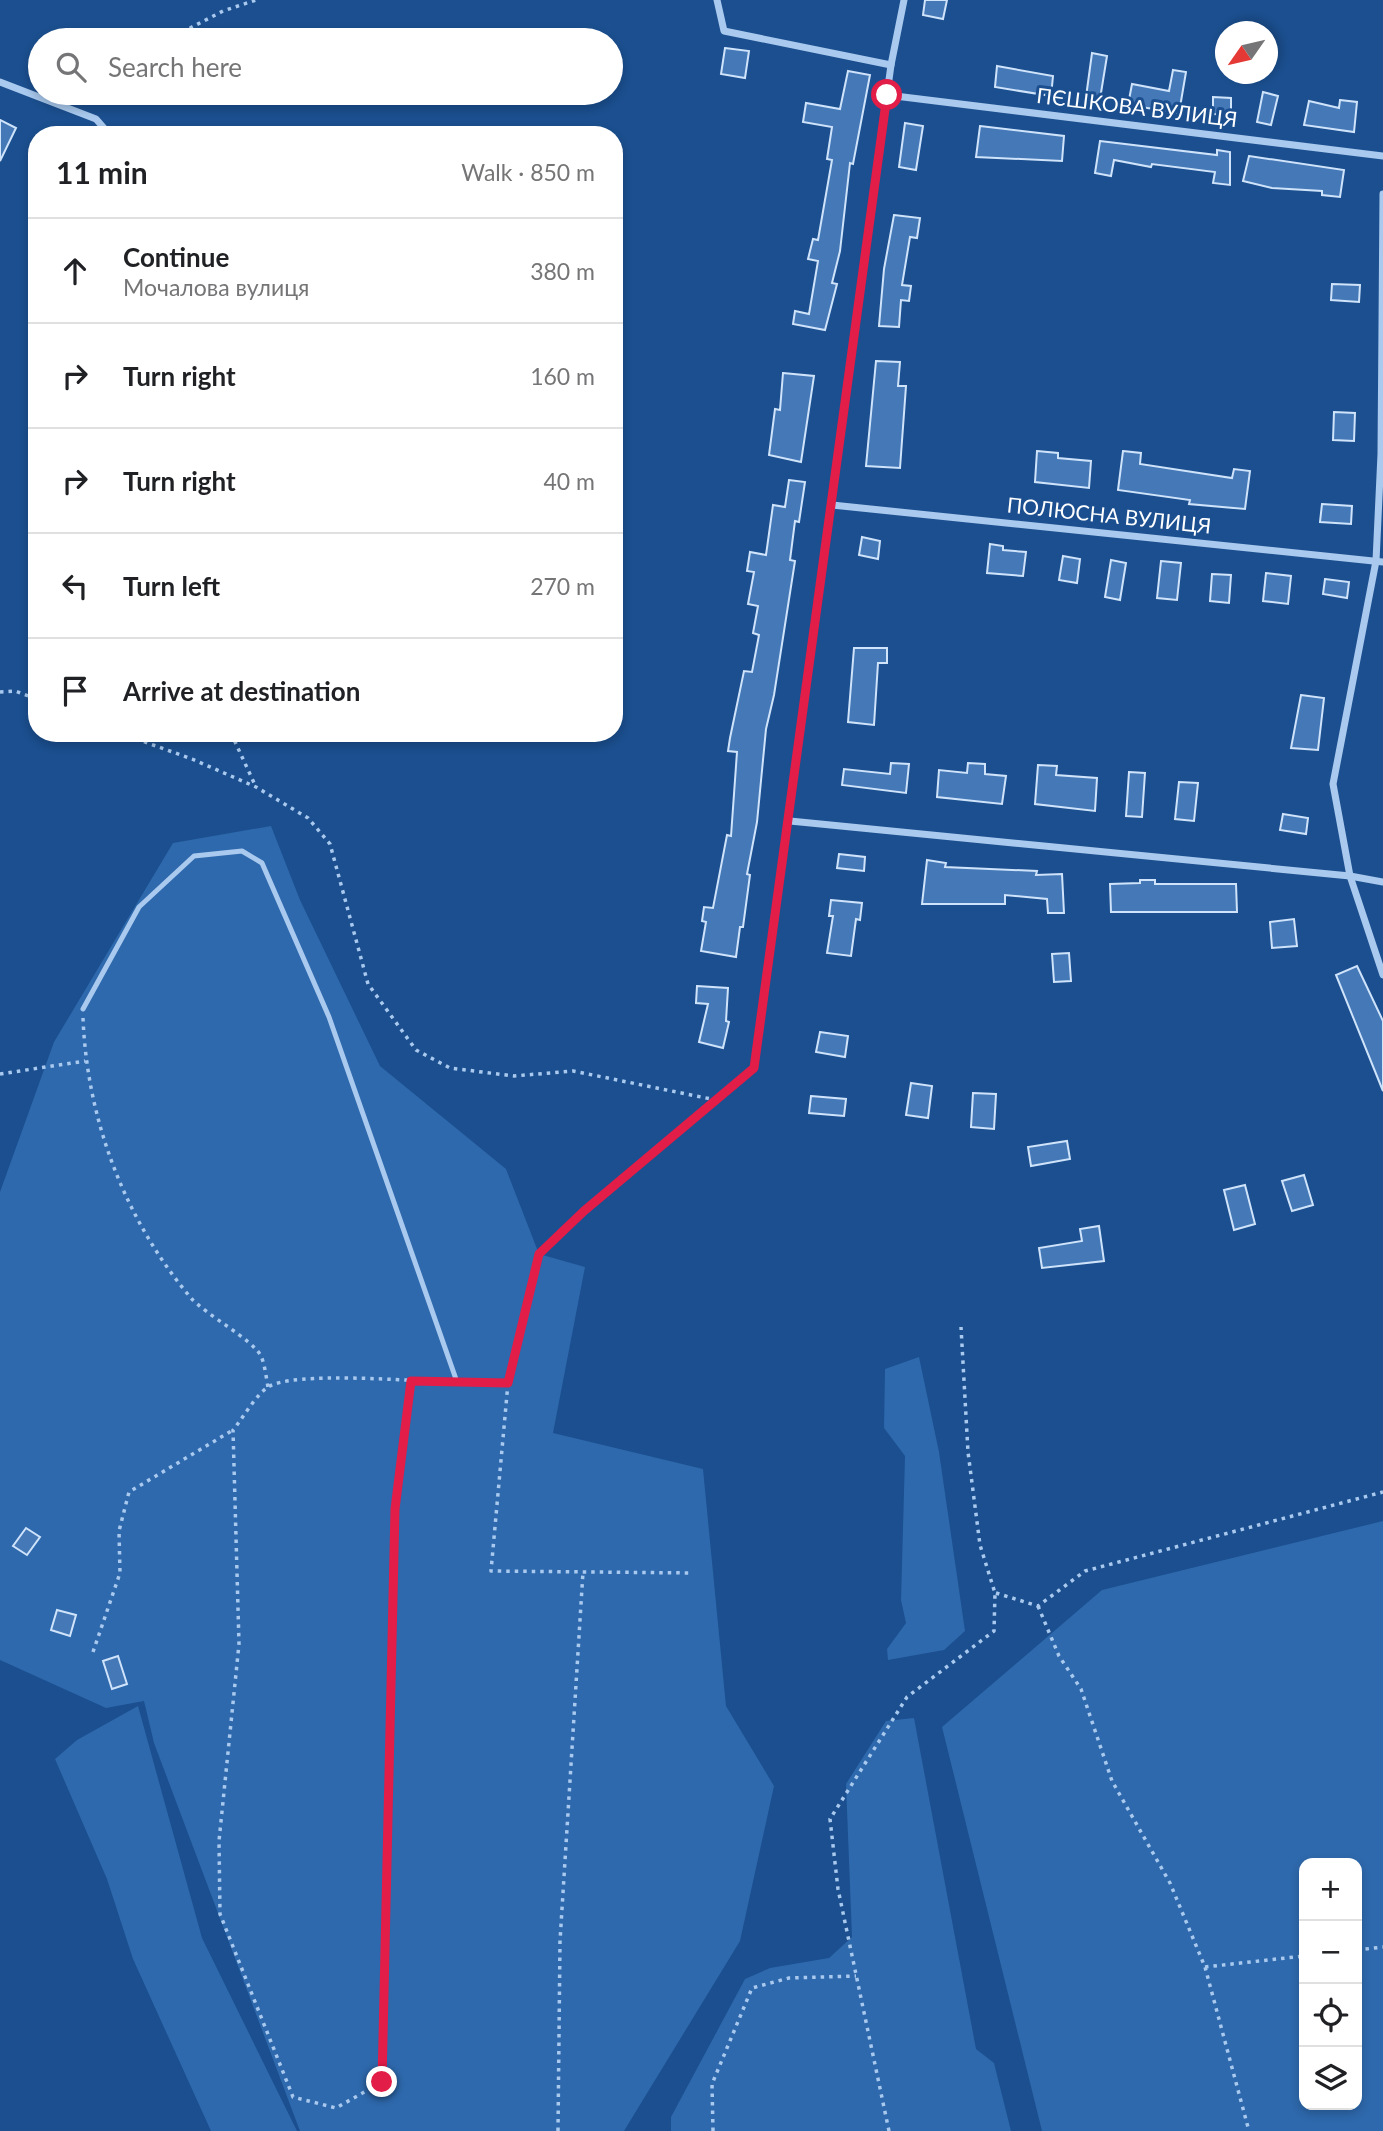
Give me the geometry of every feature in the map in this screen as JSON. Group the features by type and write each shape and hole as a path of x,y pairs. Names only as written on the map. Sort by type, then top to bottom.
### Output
{"street":[{"path":"717,0 724,31 891,65"},
{"path":"754,1068 790,821 891,65 904,0"},
{"path":"0,82 28,93"},
{"name":"ПЄШКОВА ВУЛИЦЯ","path":"887,95 1383,156"},
{"path":"60,105 96,119 102,126"},
{"path":"1383,194 1380,562 1333,784 1350,876 1383,975"},
{"name":"ПОЛЮСНА ВУЛИЦЯ","path":"832,505 1380,562"},
{"path":"790,821 1350,876 1383,882"}],"lane":[{"path":"83,1009 139,907 194,856 242,850 262,863 329,1017 457,1382"}],"path":[{"path":"189,28 256,0"},
{"path":"0,692 15,691 28,696"},
{"path":"145,742 256,787 308,818 330,844 368,984 416,1050 450,1068 514,1076 573,1072 716,1100"},
{"path":"234,742 256,787"},
{"path":"83,1009 85,1061 103,1145 146,1234 192,1299 260,1354 268,1387"},
{"path":"0,1074 85,1061"},
{"path":"693,1573 491,1571 508,1383 539,1254 584,1211 754,1068"},
{"path":"889,2131 838,1889 830,1819 907,1697 994,1631 995,1593 980,1545 968,1452 961,1327"},
{"path":"93,1652 120,1573 119,1531 129,1492 233,1430 268,1387 311,1378 508,1383"},
{"path":"233,1430 239,1644 219,1840 220,1914 293,2097 335,2108 355,2100 382,2082 395,1509 411,1381"},
{"path":"1038,1606 1085,1571 1383,1492"},
{"path":"558,2131 561,1941 583,1572"},
{"path":"995,1593 1038,1606"},
{"path":"1038,1606 1059,1656 1081,1689 1112,1781 1170,1883 1205,1967 1249,2131"},
{"path":"1362,1949 1383,1947"},
{"path":"1205,1967 1299,1957"},
{"path":"713,2131 712,2084 752,1988 789,1978 856,1976"}],"shaded area":[{"path":"271,826 300,900 380,1066 506,1169 539,1254 585,1267 553,1433 703,1469 726,1706 774,1786 740,1941 624,2131 300,2131 154,1743 144,1701 106,1708 0,1660 0,1192 54,1042 173,843"},
{"path":"919,1357 939,1452 965,1631 944,1650 888,1660 887,1649 906,1623 901,1600 905,1456 884,1428 885,1369"},
{"path":"1383,1521 1383,2131 1042,2131 942,1727 1102,1590"},
{"path":"138,1706 202,1938 297,2131 211,2131 133,1959 107,1879 55,1759 77,1740"},
{"path":"914,1718 976,2049 994,2063 1011,2131 671,2131 671,2117 745,1979 770,1968 829,1958 852,1937 846,1784 886,1721"}],"building":[{"path":"925,0 947,0 943,19 923,15"},
{"path":"725,48 749,51 745,78 721,74"},
{"path":"1092,53 1107,56 1100,99 1086,97"},
{"path":"997,66 1053,76 1051,96 995,87"},
{"path":"1173,70 1186,72 1179,113 1128,105 1132,84 1169,91"},
{"path":"848,71 870,75 853,164 850,163 840,251 832,283 837,284 825,330 793,324 795,311 809,314 818,261 808,259 813,239 818,240 832,160 827,159 832,127 803,122 806,103 840,109"},
{"path":"1263,92 1278,96 1271,125 1257,122"},
{"path":"1213,97 1231,98 1231,115 1213,114"},
{"path":"1340,100 1357,102 1354,132 1304,125 1309,101 1339,108"},
{"path":"0,120 16,128 0,161"},
{"path":"905,123 923,126 916,170 899,167"},
{"path":"980,126 1064,136 1062,161 976,157"},
{"path":"1100,141 1217,155 1217,150 1230,152 1230,185 1213,183 1215,172 1152,164 1151,167 1114,160 1111,176 1095,173"},
{"path":"1249,156 1344,170 1340,197 1322,195 1322,191 1272,188 1243,181"},
{"path":"894,215 920,218 917,238 910,237 902,285 911,286 909,301 901,300 899,327 879,326 884,269"},
{"path":"1332,284 1360,285 1359,302 1331,300"},
{"path":"876,361 900,362 898,386 906,386 900,468 866,466"},
{"path":"783,373 814,376 801,462 769,455 775,409 780,410"},
{"path":"1334,412 1355,413 1354,441 1333,440"},
{"path":"1037,451 1058,453 1058,458 1091,461 1089,488 1035,482"},
{"path":"1123,451 1141,453 1140,464 1232,478 1234,469 1250,471 1245,509 1189,504 1190,500 1118,490"},
{"path":"789,480 805,482 799,522 795,521 790,560 795,561 766,729 757,822 747,874 750,875 743,927 740,927 736,957 701,951 706,922 702,921 704,907 713,908 727,835 731,836 737,752 728,751 744,671 752,672 759,635 753,633 758,606 748,604 754,572 747,571 750,552 766,555 773,505 785,507"},
{"path":"1322,504 1352,506 1351,524 1320,522"},
{"path":"862,537 880,541 878,559 859,555"},
{"path":"990,544 1003,546 1003,550 1026,552 1023,576 987,573"},
{"path":"1063,556 1080,559 1077,583 1059,580"},
{"path":"1111,560 1126,563 1120,600 1105,597"},
{"path":"1161,561 1181,563 1177,600 1157,598"},
{"path":"1266,573 1291,576 1288,604 1263,601"},
{"path":"1212,574 1231,575 1229,603 1210,601"},
{"path":"1325,579 1349,582 1347,598 1323,594"},
{"path":"854,648 887,648 887,663 878,663 874,725 848,722"},
{"path":"1301,695 1324,698 1318,750 1291,748"},
{"path":"891,763 909,764 906,793 842,785 844,769 890,774"},
{"path":"968,763 985,764 985,774 1006,776 1002,804 937,797 939,770 967,773"},
{"path":"1038,765 1057,766 1056,775 1097,778 1095,811 1035,804"},
{"path":"1129,772 1145,773 1142,817 1126,816"},
{"path":"1179,782 1198,783 1194,821 1175,819"},
{"path":"1283,814 1308,818 1306,834 1280,830"},
{"path":"839,854 865,857 864,871 837,868"},
{"path":"927,860 946,863 945,867 1037,871 1036,875 1062,874 1064,913 1048,913 1047,899 1005,895 1005,904 922,904"},
{"path":"1140,880 1155,880 1155,884 1236,884 1237,912 1111,912 1110,884 1140,883"},
{"path":"831,900 862,903 860,920 856,919 851,956 827,953 833,916 829,916"},
{"path":"1294,919 1297,946 1272,948 1270,922"},
{"path":"1069,953 1071,981 1054,982 1052,954"},
{"path":"1357,966 1383,1021 1383,1091 1336,975"},
{"path":"697,986 728,988 726,1021 729,1022 723,1048 699,1042 708,1004 696,1003"},
{"path":"820,1032 848,1036 845,1057 816,1052"},
{"path":"911,1083 932,1086 928,1118 906,1115"},
{"path":"973,1093 996,1094 994,1129 971,1127"},
{"path":"811,1096 846,1099 844,1116 809,1113"},
{"path":"1067,1141 1070,1159 1031,1166 1028,1147"},
{"path":"1304,1175 1313,1205 1292,1211 1282,1181"},
{"path":"1245,1185 1255,1224 1234,1230 1224,1190"},
{"path":"1099,1226 1104,1261 1042,1268 1039,1248 1082,1241 1080,1229"},
{"path":"26,1528 40,1537 27,1555 13,1546"},
{"path":"57,1610 76,1615 70,1636 51,1630"},
{"path":"118,1656 127,1684 112,1689 103,1661"}],"route":[{"path":"382,2082 395,1509 411,1381 508,1383 539,1254 584,1211 754,1068 790,821 887,95"}]}
